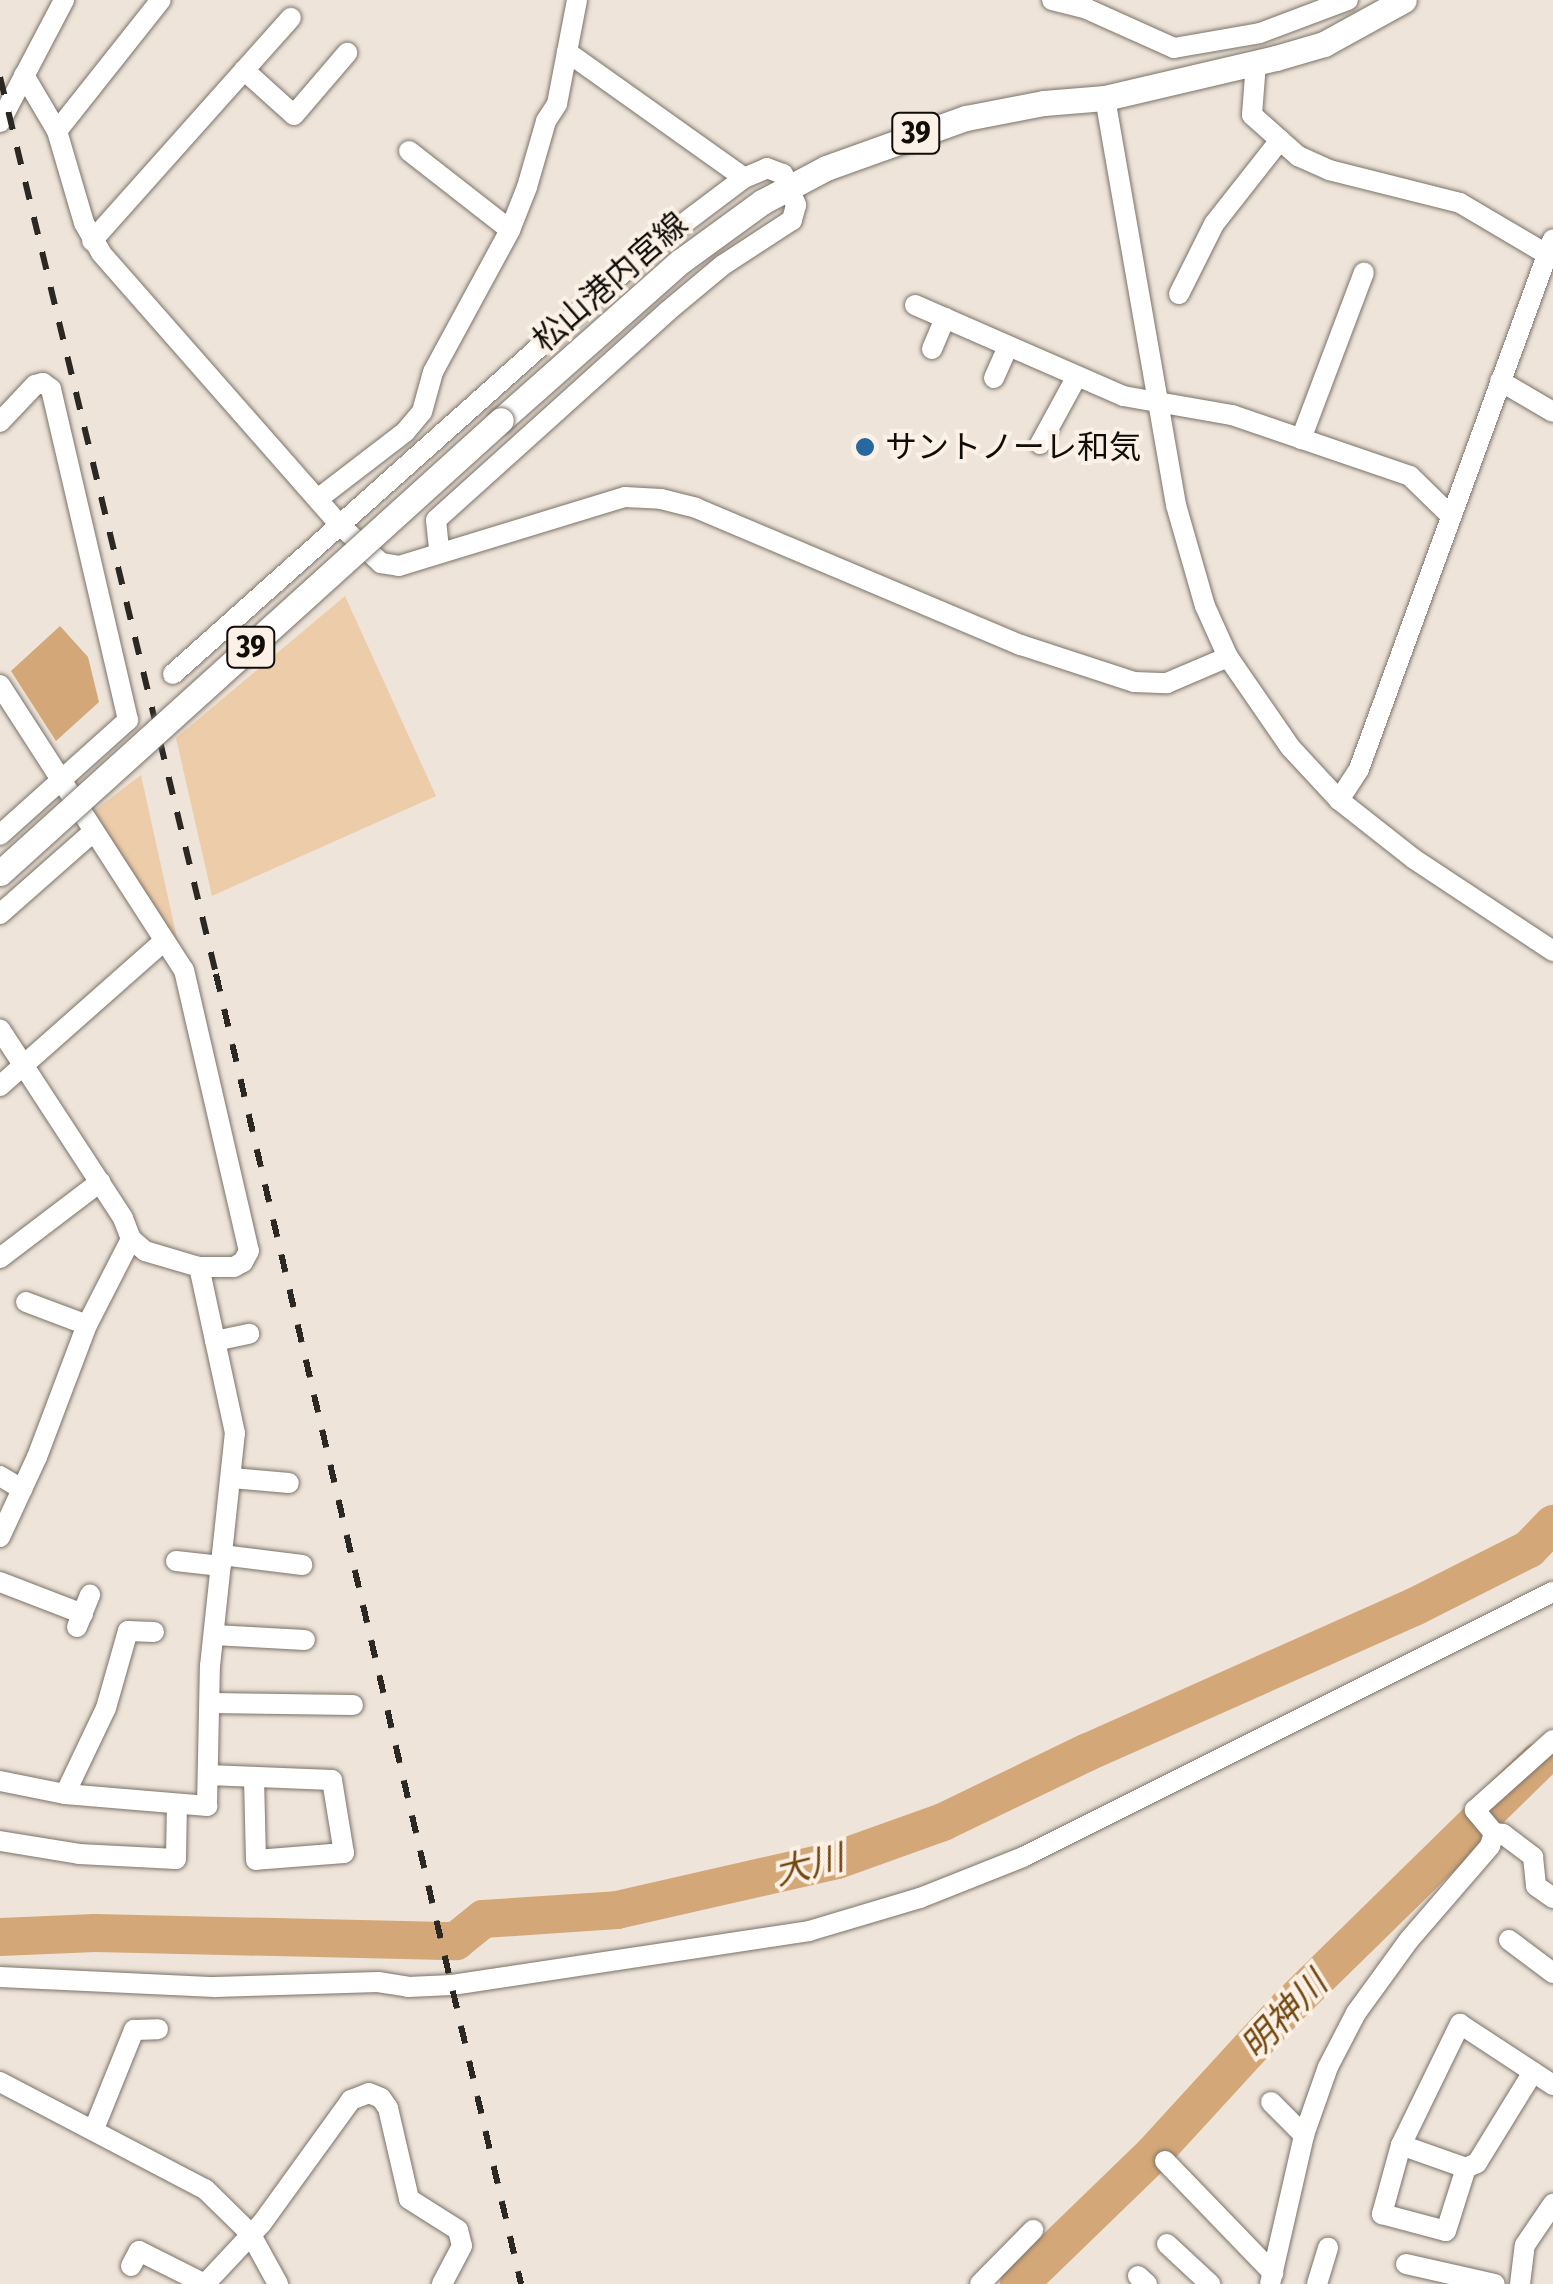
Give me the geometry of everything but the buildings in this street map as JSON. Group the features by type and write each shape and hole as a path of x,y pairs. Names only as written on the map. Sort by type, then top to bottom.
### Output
{"main road":[{"name":"松山港内宮線","path":"0,873 680,261 791,186 868,150 966,118 1044,102 1105,98 1324,44 1403,0"}],"street":[{"path":"2,112 64,0"},
{"path":"57,131 161,0"},
{"path":"319,498 415,422 433,372 510,230 546,120 557,104 578,0"},
{"path":"1052,0 1087,8 1148,40 1174,48 1260,33 1342,1"},
{"path":"92,241 291,18"},
{"path":"567,52 744,178"},
{"path":"244,70 294,114 347,53"},
{"path":"1256,63 1252,115 1298,156 1329,170 1460,203 1551,251 1358,770 1338,800"},
{"path":"24,75 57,131 92,241 343,528 381,562 399,566 625,496 662,499 696,508 1021,646 1134,682 1167,683 1228,657"},
{"path":"1105,98 1188,555 1228,657 1290,747 1338,800 1414,858 1553,951"},
{"path":"1179,294 1214,224 1280,140"},
{"path":"409,151 510,230"},
{"path":"174,674 343,528 647,251 744,178 768,168 783,174 796,205 792,220 723,265 668,311 436,520 438,551"},
{"path":"1301,438 1364,272"},
{"path":"915,305 1123,396 1232,415 1410,476 1450,515"},
{"path":"932,350 945,318"},
{"path":"994,378 1008,346"},
{"path":"1040,444 1077,376"},
{"path":"1500,381 1553,412"},
{"path":"0,422 35,385 43,383 51,389 128,720 0,835"},
{"path":"0,685 187,979 249,1251 234,1267 199,1268 145,1251 131,1239 100,1182 0,1029"},
{"path":"0,914 93,832"},
{"path":"0,1086 164,941"},
{"path":"0,1258 100,1182"},
{"path":"0,1537 87,1325 131,1239"},
{"path":"0,1781 65,1794 208,1806 214,1635 235,1432 199,1268"},
{"path":"26,1302 87,1325"},
{"path":"215,1341 249,1334"},
{"path":"0,1476 22,1490"},
{"path":"232,1478 289,1483"},
{"path":"176,1561 302,1565"},
{"path":"0,1582 83,1612"},
{"path":"0,1977 215,1987 378,1982 408,1987 452,1986 810,1931 920,1898 1022,1857 1553,1592"},
{"path":"65,1794 106,1708 128,1630 154,1632"},
{"path":"214,1635 306,1640"},
{"path":"210,1703 353,1705"},
{"path":"1553,1740 1476,1810 1488,1826 1533,1857 1536,1886 1553,1898"},
{"path":"208,1775 332,1780 344,1853 256,1860 254,1777"},
{"path":"0,1841 79,1854 176,1859 177,1804"},
{"path":"1271,2279 1304,2135 1328,2068 1356,2014 1409,1940 1490,1846 1488,1826"},
{"path":"1509,1940 1553,1973"},
{"path":"1466,2168 1446,2230 1382,2214 1400,2145 1460,2024 1553,2085"},
{"path":"94,2129 134,2030 158,2029"},
{"path":"1400,2145 1466,2168 1477,2163 1533,2072"},
{"path":"0,2082 205,2189 250,2233 278,2284"},
{"path":"132,2266 139,2250 205,2284 250,2233 350,2100 369,2093 381,2098 388,2108 410,2199 458,2230 462,2246 442,2284"},
{"path":"1271,2102 1304,2135"},
{"path":"1164,2162 1271,2279"},
{"path":"1520,2284 1524,2245 1553,2204"},
{"path":"980,2284 1032,2230"},
{"path":"1167,2244 1210,2284"},
{"path":"1318,2284 1328,2248"},
{"path":"1406,2264 1496,2284"}],"shaded area":[{"path":"345,596 436,796 212,896 176,738"},
{"path":"60,626 88,657 99,702 56,741 11,671"},
{"path":"141,775 182,961 87,816"}],"waterway":[{"name":"大川","path":"0,1937 95,1933 456,1941 483,1919 617,1910 837,1860 943,1822 1088,1752 1414,1607 1529,1549 1553,1524"},
{"name":"明神川","path":"1019,2284 1155,2152 1288,2007 1539,1761"}],"railway":[{"path":"0,77 216,974 521,2284"}],"place":[{"name":"サントノーレ和気","path":"865,447"}]}
